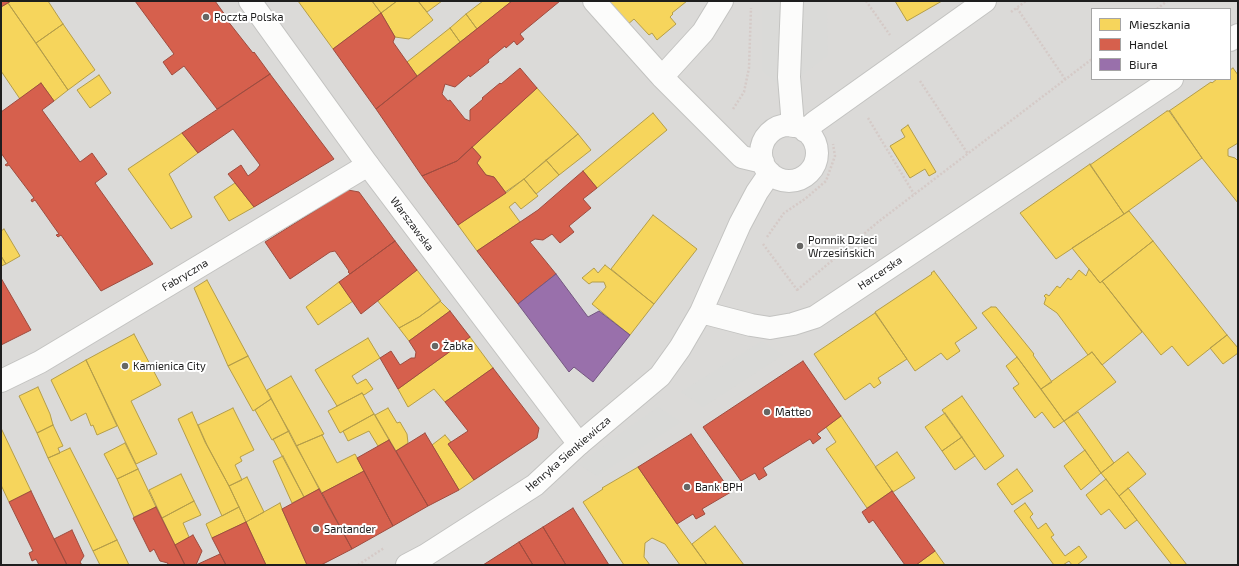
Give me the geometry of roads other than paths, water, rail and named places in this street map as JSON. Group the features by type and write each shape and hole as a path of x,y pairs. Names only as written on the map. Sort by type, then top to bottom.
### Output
{"street":[{"name":"Warszawska","path":"250,1 368,165 579,444"},
{"path":"594,1 662,77 742,157 766,167"},
{"path":"662,77 703,32 722,1"},
{"path":"792,1 789,77 799,129"},
{"path":"799,129 815,122 985,1"},
{"name":"Harcerska","path":"701,312 751,326 770,328 793,324 815,317 1170,80"},
{"path":"779,127 799,129 811,136 816,149 815,163 808,174 802,178 788,181 781,180 775,178 766,167 762,148 768,135 779,127"},
{"name":"Fabryczna","path":"1,381 47,358 368,165"},
{"path":"701,312 740,224 757,192 766,167"},
{"name":"Henryka Sienkiewicza","path":"407,565 426,555 535,485 579,444 660,376 680,348 701,312"}],"place":[{"name":"Poczta Polska","path":"206,17"},
{"name":"Pomnik Dzieci Wrzesińskich","path":"800,246"},
{"name":"Żabka","path":"435,346"},
{"name":"Kamienica City","path":"125,366"},
{"name":"Matteo","path":"767,412"},
{"name":"Bank BPH","path":"687,487"},
{"name":"Santander","path":"316,529"}]}
